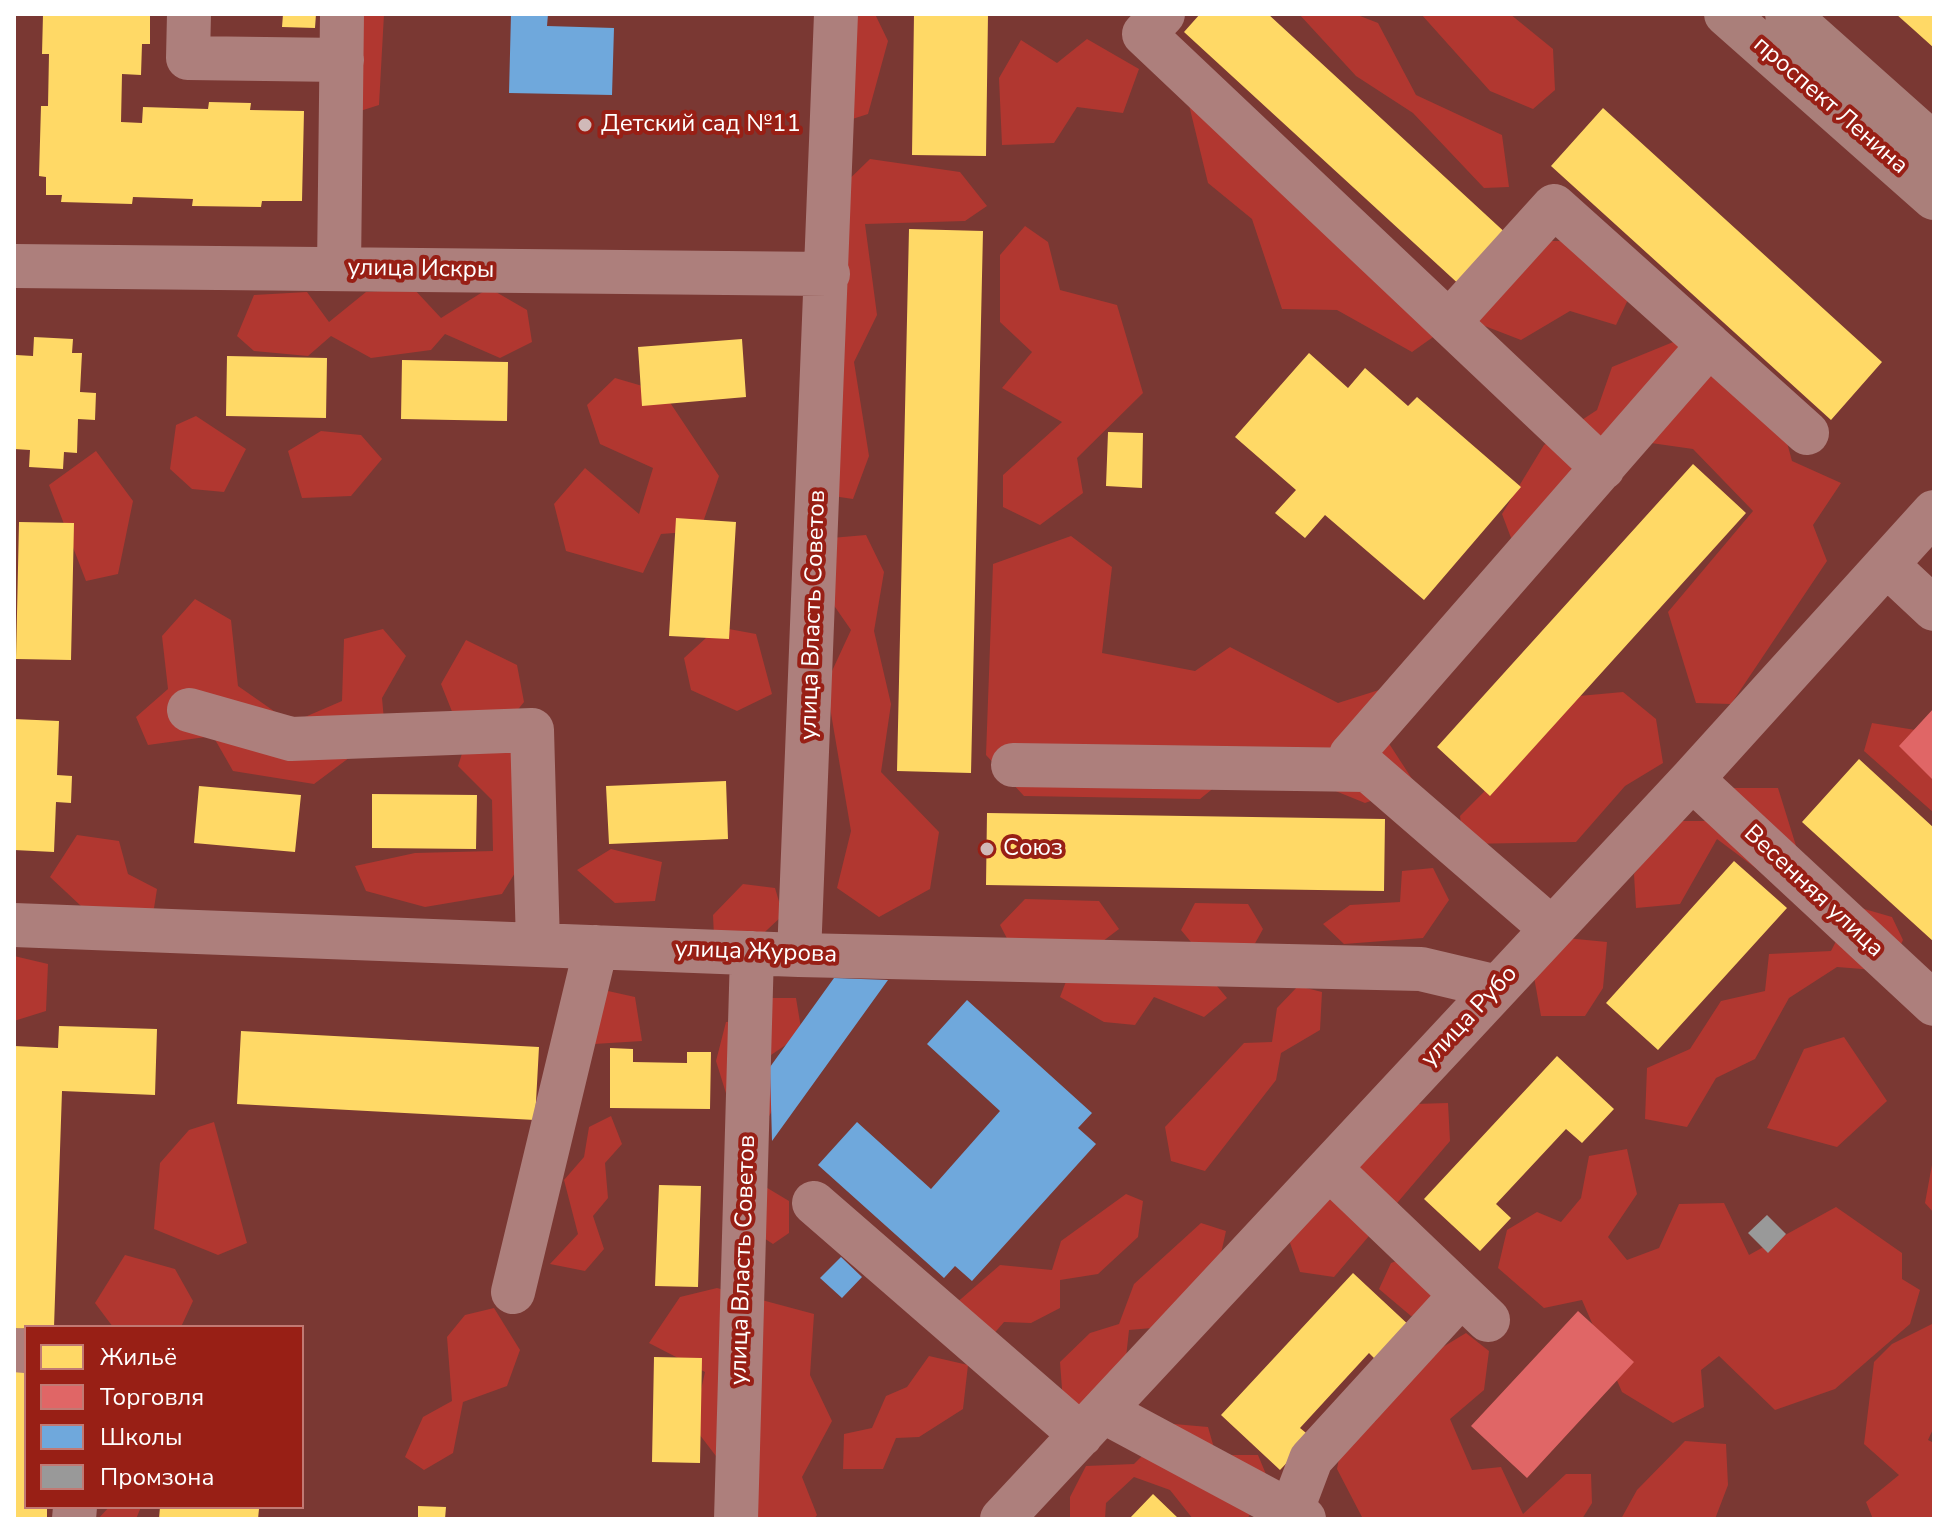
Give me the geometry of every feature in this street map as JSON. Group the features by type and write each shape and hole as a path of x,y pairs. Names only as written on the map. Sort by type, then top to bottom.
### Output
{"main road":[{"name":"проспект Ленина","path":"1726,14 1934,198"},
{"name":"проспект Ленина","path":"1787,14 1934,145"}],"street":[{"path":"189,14 188,58 342,60"},
{"path":"339,269 342,14"},
{"name":"улица Власть Советов","path":"799,955 836,14"},
{"path":"1163,14 1144,34 1603,468"},
{"path":"1449,322 1554,206 1807,433"},
{"name":"улица Искры","path":"14,266 828,274"},
{"path":"1552,929 1351,755 1709,345"},
{"name":"улица Рубо","path":"1002,1519 1692,779 1934,512"},
{"path":"1888,566 1934,609"},
{"path":"189,710 291,739 532,730 538,944"},
{"path":"1013,765 1367,770"},
{"name":"Весенняя улица","path":"1692,779 1934,1004"},
{"name":"улица Журова","path":"14,925 799,955 1421,969 1497,987"},
{"path":"513,1292 596,947"},
{"name":"улица Власть Советов","path":"736,1519 752,953"},
{"path":"814,1203 1092,1423 1298,1516 1311,1459 1475,1307 1330,1169"}],"shaded area":[{"path":"351,14 384,14 379,105 357,112"},
{"path":"832,14 875,14 888,41 868,114 843,122"},
{"path":"1299,14 1355,14 1378,23 1416,95 1502,135 1509,187 1484,188 1413,113 1356,76"},
{"path":"1421,14 1510,14 1553,49 1555,90 1533,109 1490,91"},
{"path":"1087,39 1139,69 1123,113 1077,107 1054,143 1002,145 999,78 1021,40 1057,63"},
{"path":"1189,105 1443,330 1412,352 1337,310 1282,309 1252,219 1208,183"},
{"path":"870,159 960,172 987,206 965,221 865,224 877,315 854,362 869,456 853,499 826,495 837,191"},
{"path":"1025,226 1048,242 1060,290 1117,305 1143,393 1077,458 1083,493 1040,525 1003,507 1003,475 1062,422 1002,388 1032,352 1000,322 1000,255"},
{"path":"1529,241 1586,241 1633,289 1616,325 1570,311 1521,340 1477,323"},
{"path":"489,288 527,310 532,342 500,358 445,334 431,350 371,358 331,336 308,356 254,351 237,336 254,295 307,292 329,322 366,292 414,289 441,318"},
{"path":"1683,338 1779,413 1792,461 1841,483 1813,525 1827,561 1731,704 1696,703 1668,612 1753,511 1693,449 1609,437 1516,551 1502,514 1544,445 1597,410 1612,367"},
{"path":"615,378 663,392 719,476 700,531 661,534 643,573 566,551 554,504 585,468 639,514 653,468 600,444 587,405"},
{"path":"196,416 246,449 224,492 192,489 170,469 176,425"},
{"path":"321,431 361,435 382,459 351,496 302,498 288,451"},
{"path":"96,451 133,501 118,574 86,581 49,485"},
{"path":"866,535 884,572 874,631 891,704 881,772 939,832 930,889 879,917 837,888 851,831 826,684 851,630 826,594 831,538"},
{"path":"1071,536 1112,567 1102,653 1195,671 1230,647 1338,703 1401,683 1388,742 1416,785 1365,803 1252,757 1200,799 1024,796 986,755 993,564"},
{"path":"195,599 231,620 238,686 291,723 342,701 344,639 383,629 406,656 382,698 385,731 314,784 233,771 213,736 148,745 136,717 168,689 162,636"},
{"path":"718,627 756,634 772,694 737,711 691,690 684,658"},
{"path":"466,640 517,665 524,702 499,733 533,778 531,847 502,894 425,907 366,891 355,866 415,853 493,851 492,800 458,766 465,744 441,684"},
{"path":"1623,692 1656,719 1663,763 1625,786 1576,842 1464,844 1460,816 1579,696"},
{"path":"1872,723 1934,733 1934,813 1864,751"},
{"path":"1733,788 1778,788 1797,849 1761,872 1717,839 1680,904 1636,908 1634,874 1676,821 1720,821"},
{"path":"77,835 119,841 128,874 157,889 152,921 96,920 50,877"},
{"path":"611,849 662,862 655,901 615,903 577,870"},
{"path":"1433,868 1449,900 1423,938 1344,944 1323,924 1350,905 1400,902 1402,871"},
{"path":"743,884 775,888 783,915 751,945 714,937 713,915"},
{"path":"1025,899 1099,901 1119,929 1090,951 1013,950 1000,925"},
{"path":"1195,903 1248,904 1263,929 1248,956 1200,953 1181,930"},
{"path":"1854,906 1892,917 1903,940 1888,971 1837,967 1789,998 1755,1059 1716,1078 1687,1127 1645,1119 1647,1068 1690,1049 1721,1001 1765,991 1769,954 1831,951"},
{"path":"1566,938 1607,942 1603,988 1585,1016 1541,1016 1534,977"},
{"path":"14,956 48,964 46,1011 14,1021"},
{"path":"1070,971 1207,974 1227,998 1204,1017 1154,997 1135,1025 1104,1022 1060,997"},
{"path":"1298,986 1322,992 1320,1030 1281,1053 1276,1080 1205,1171 1171,1161 1165,1127 1244,1043 1272,1042 1277,1008"},
{"path":"608,991 635,997 642,1041 594,1044 584,1020"},
{"path":"768,998 796,998 802,1034 768,1057 780,1095 761,1132 734,1119 716,1061 726,1022 756,1019"},
{"path":"1844,1037 1887,1101 1837,1147 1767,1128 1804,1049"},
{"path":"1448,1103 1450,1141 1334,1277 1300,1272 1288,1237 1414,1104"},
{"path":"611,1116 622,1144 605,1163 608,1198 593,1216 604,1249 585,1271 550,1264 578,1234 564,1180 584,1157 589,1127"},
{"path":"214,1122 247,1243 218,1255 154,1229 160,1163 189,1130"},
{"path":"1627,1149 1637,1194 1608,1237 1627,1260 1659,1248 1679,1204 1724,1203 1749,1255 1836,1207 1902,1253 1902,1279 1920,1290 1910,1324 1835,1389 1775,1410 1719,1356 1701,1370 1704,1407 1673,1423 1622,1392 1582,1300 1544,1308 1498,1268 1507,1230 1537,1212 1561,1222 1581,1198 1589,1156"},
{"path":"1934,1154 1934,1213 1925,1203"},
{"path":"764,1186 789,1201 789,1233 773,1244 753,1231"},
{"path":"1126,1194 1143,1201 1138,1237 1098,1274 1060,1280 1060,1308 1031,1323 1004,1322 985,1344 954,1305 1000,1265 1052,1270 1061,1241"},
{"path":"1201,1223 1226,1231 1218,1267 1164,1327 1129,1330 1124,1376 1093,1407 1063,1402 1060,1362 1090,1333 1119,1324 1134,1284"},
{"path":"1438,1245 1438,1313 1411,1316 1379,1289 1391,1263"},
{"path":"125,1255 175,1269 193,1301 182,1325 112,1325 95,1303"},
{"path":"717,1288 814,1314 810,1375 832,1421 802,1477 817,1515 814,1519 729,1519 732,1477 693,1426 705,1372 649,1343 680,1297"},
{"path":"494,1308 520,1350 507,1386 463,1402 453,1453 424,1470 405,1457 423,1417 452,1401 447,1337 465,1315"},
{"path":"1934,1323 1934,1427 1928,1440 1934,1443 1934,1519 1873,1519 1866,1502 1899,1475 1864,1444 1874,1362 1892,1344"},
{"path":"1466,1333 1489,1351 1484,1390 1450,1419 1472,1470 1501,1467 1523,1514 1566,1474 1591,1474 1592,1503 1582,1519 1363,1519 1337,1469 1343,1436 1376,1421 1385,1382"},
{"path":"929,1356 968,1365 963,1409 919,1437 896,1438 883,1469 843,1469 844,1434 872,1428 886,1396 907,1387"},
{"path":"1174,1424 1208,1427 1216,1455 1258,1455 1270,1484 1247,1519 1193,1519 1170,1490 1134,1477 1106,1503 1105,1519 1070,1519 1070,1497 1086,1466 1134,1464"},
{"path":"1685,1441 1726,1444 1728,1485 1715,1519 1621,1519 1637,1490"},
{"path":"107,1509 140,1509 136,1519 98,1519"}],"building: Жильё":[{"path":"43,14 150,14 150,44 142,44 141,75 122,74 121,122 142,123 143,107 208,109 209,102 251,103 250,110 304,111 302,201 262,201 261,207 192,206 193,199 133,197 132,204 61,202 62,195 46,195 46,177 39,176 41,106 48,106 49,54 42,54"},
{"path":"283,14 316,14 315,28 282,27"},
{"path":"914,14 988,14 986,156 912,155"},
{"path":"1200,14 1268,14 1510,237 1463,288 1184,32"},
{"path":"1896,14 1934,14 1934,48 1914,30"},
{"path":"1603,108 1882,362 1831,420 1551,166"},
{"path":"909,229 983,231 971,773 897,771"},
{"path":"34,337 73,339 72,353 82,353 80,392 96,393 95,420 78,419 77,453 64,452 63,469 29,467 30,450 14,449 16,355 33,356"},
{"path":"742,339 746,397 642,406 638,347"},
{"path":"1309,353 1348,388 1365,368 1408,406 1417,397 1521,487 1424,600 1325,515 1305,538 1275,513 1296,490 1235,437"},
{"path":"227,356 327,358 326,418 226,416"},
{"path":"402,360 508,362 507,421 401,419"},
{"path":"1108,432 1143,433 1142,488 1106,486"},
{"path":"1693,464 1746,513 1490,796 1437,747"},
{"path":"676,518 736,522 729,639 669,636"},
{"path":"19,522 74,523 71,660 16,659"},
{"path":"14,719 59,721 57,775 72,776 71,803 56,802 54,852 14,850"},
{"path":"1859,759 1934,828 1934,942 1802,822"},
{"path":"726,781 728,839 609,844 606,786"},
{"path":"199,786 301,795 295,852 194,843"},
{"path":"372,794 477,795 476,849 372,848"},
{"path":"987,813 1385,819 1384,891 986,885"},
{"path":"1734,861 1787,908 1658,1050 1606,1003"},
{"path":"59,1026 157,1029 155,1095 62,1091 54,1325 24,1325 24,1328 14,1329 14,1046 58,1048"},
{"path":"241,1031 539,1047 535,1120 237,1104"},
{"path":"610,1048 633,1049 633,1062 687,1063 687,1052 711,1052 710,1109 610,1108"},
{"path":"1557,1056 1614,1109 1582,1143 1566,1129 1496,1204 1511,1218 1480,1251 1424,1199"},
{"path":"659,1185 701,1186 698,1287 655,1286"},
{"path":"1353,1273 1412,1328 1379,1363 1369,1353 1300,1428 1311,1437 1280,1470 1221,1415"},
{"path":"654,1357 702,1358 700,1463 652,1462"},
{"path":"14,1370 24,1370 24,1509 47,1509 47,1519 14,1519"},
{"path":"1153,1494 1179,1519 1129,1519"},
{"path":"418,1506 446,1507 445,1519 418,1519"},
{"path":"160,1509 259,1509 258,1519 159,1519"}],"building: Торговля":[{"path":"1934,708 1934,781 1899,746"},
{"path":"1578,1311 1634,1362 1527,1478 1471,1426"}],"building: Школы":[{"path":"511,14 548,14 547,26 614,28 612,95 509,93"},
{"path":"834,978 888,980 772,1141 770,1067"},
{"path":"967,1000 1092,1113 1078,1128 1096,1144 972,1281 955,1266 944,1278 818,1165 857,1122 931,1189 1000,1111 927,1044"},
{"path":"841,1257 862,1277 842,1298 820,1278"}],"building: Промзона":[{"path":"1767,1215 1786,1234 1768,1253 1748,1233"}],"place":[{"name":"Детский сад №11","path":"585,125"},
{"name":"Союз","path":"987,849"}]}
